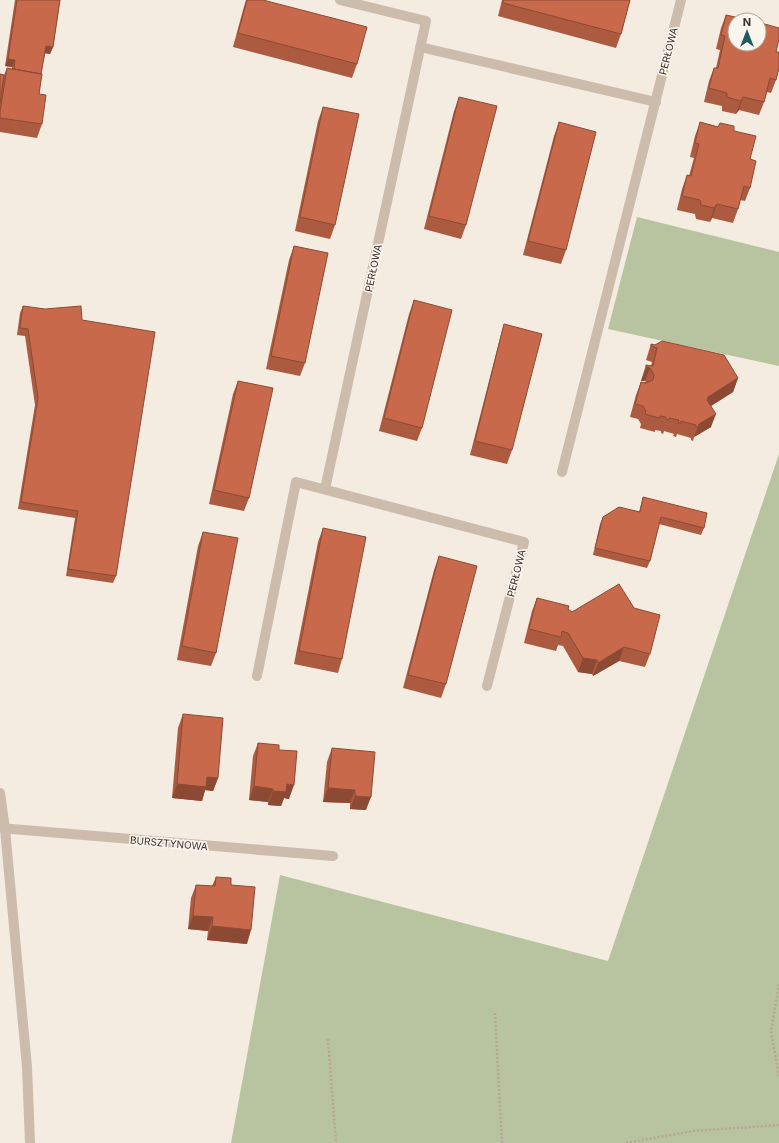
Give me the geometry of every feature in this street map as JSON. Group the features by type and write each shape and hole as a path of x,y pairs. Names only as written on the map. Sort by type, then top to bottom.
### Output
{"street":[{"name":"PERŁOWA","path":"325,489 426,21 340,0"},
{"name":"PERŁOWA","path":"562,472 681,0"},
{"path":"420,47 656,102"},
{"name":"PERŁOWA","path":"257,676 296,482 524,542 486,686"},
{"path":"0,793 27,1067 30,1143"},
{"name":"BURSZTYNOWA","path":"3,829 333,856"}],"path":[{"path":"779,984 771,1031 779,1076"},
{"path":"495,1013 502,1143"},
{"path":"328,1039 336,1143"},
{"path":"626,1143 700,1130 779,1125"}],"green space":[{"path":"637,217 779,252 779,366 608,329"},
{"path":"779,454 779,1143 231,1143 280,875 608,961"}],"building":[{"path":"17,0 60,0 53,47 46,46 41,74 14,69 15,60 8,59"},
{"path":"247,0 263,0 367,27 357,64 238,33"},
{"path":"503,0 630,0 621,34 503,3"},
{"path":"726,15 727,52 767,52 767,25 779,28 779,39 776,52 779,52 779,68 776,80 770,78 764,102 743,97 741,101 727,97 727,93 709,88 714,68 718,68 725,36 721,35"},
{"path":"7,68 42,74 39,94 46,95 42,124 0,118"},
{"path":"0,74 4,75 0,103"},
{"path":"459,97 497,106 466,225 429,216"},
{"path":"323,107 359,114 335,225 300,217"},
{"path":"559,122 596,132 566,250 528,241"},
{"path":"700,122 718,127 720,123 734,126 734,131 756,136 750,159 756,161 750,188 744,186 738,209 717,204 714,208 701,205 700,200 682,196 687,175 691,176 699,144 695,143"},
{"path":"294,246 328,253 305,363 271,356"},
{"path":"414,300 452,310 422,428 384,418"},
{"path":"23,306 45,309 81,306 82,320 155,332 116,576 68,569 78,511 21,502 38,398 28,329 20,328"},
{"path":"504,324 542,334 512,450 475,441"},
{"path":"662,341 724,355 738,378 708,397 707,400 716,414 699,424 698,427 696,427 696,425 681,421 681,423 678,423 679,420 669,418 668,420 666,417 660,416 659,418 645,414 646,411 643,406 635,404 641,382 646,383 653,380 654,375 650,368 646,367 646,365 653,366 657,348 651,346 651,344 655,345"},
{"path":"238,381 273,388 249,498 214,490"},
{"path":"643,497 707,513 704,528 661,517 650,561 595,548 603,517 619,507 640,512"},
{"path":"323,528 366,537 342,659 299,651"},
{"path":"203,532 238,538 216,653 182,646"},
{"path":"439,556 477,566 446,684 408,675"},
{"path":"619,584 634,608 660,615 650,654 624,647 598,663 597,660 583,658 568,633 562,631 561,637 529,629 537,598 569,606 568,609 572,612"},
{"path":"183,714 223,718 218,778 207,777 206,787 177,784"},
{"path":"258,743 279,745 279,750 297,751 294,785 287,784 286,792 273,791 273,789 254,786"},
{"path":"332,748 375,752 371,797 355,796 355,790 328,788"},
{"path":"216,877 231,878 231,885 255,887 251,930 212,926 213,917 193,916 196,885 215,886"}]}
